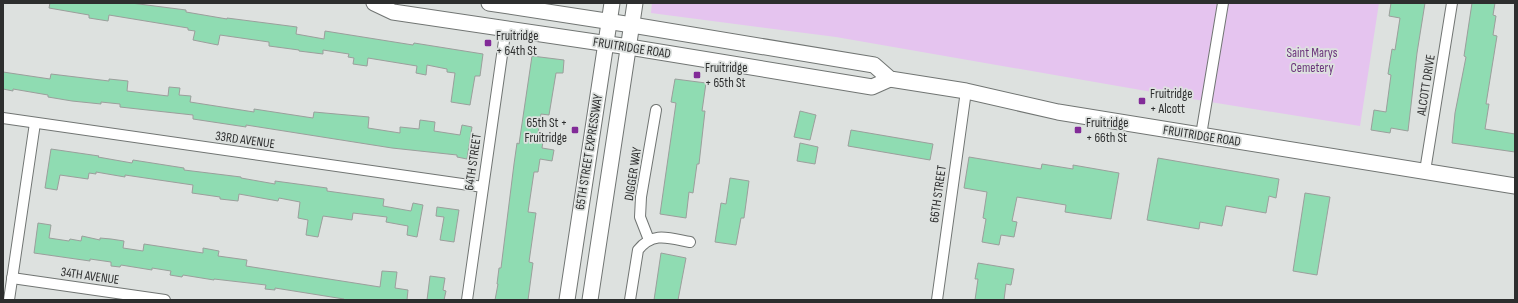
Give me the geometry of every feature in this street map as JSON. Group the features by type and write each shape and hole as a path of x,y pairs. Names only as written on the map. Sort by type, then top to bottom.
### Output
{"main road":[{"name":"FRUITRIDGE ROAD","path":"374,3 393,12 606,43 872,86 890,79 966,92 1058,112 1515,186"},
{"name":"FRUITRIDGE ROAD","path":"489,3 874,65 890,79"},
{"name":"65TH STREET EXPRESSWAY","path":"567,300 612,3"},
{"name":"65TH STREET EXPRESSWAY","path":"590,300 635,3"}],"street":[{"path":"1201,136 1223,3"},
{"name":"ALCOTT DRIVE","path":"1426,171 1452,3"},
{"name":"64TH STREET","path":"467,300 506,28"},
{"name":"66TH STREET","path":"937,300 966,92"},
{"name":"DIGGER WAY","path":"649,240 640,217 641,197 656,110"},
{"name":"33RD AVENUE","path":"3,118 483,187"},
{"path":"9,300 35,123"},
{"path":"630,300 638,250 643,244 649,240 661,236 690,242"},
{"name":"34TH AVENUE","path":"12,278 165,300"}],"green space":[{"name":"Saint Marys Cemetery","path":"652,3 1379,3 1360,126 1198,100 836,37 651,13"}],"building":[{"path":"50,3 131,3 186,10 186,12 227,19 297,27 296,34 324,39 325,31 483,54 480,76 475,76 470,105 451,102 455,73 447,72 447,69 427,65 426,75 416,73 417,66 368,58 367,66 353,64 354,58 348,57 349,54 323,50 323,54 299,51 269,46 269,42 220,35 218,45 193,40 195,31 188,30 188,28 109,15 108,21 89,18 89,15 49,8"},
{"path":"1391,3 1425,3 1417,53 1408,131 1391,128 1390,133 1371,130 1374,110 1386,112 1391,75 1388,74 1392,49 1395,50 1400,18 1389,16"},
{"path":"1472,3 1495,3 1493,15 1496,16 1493,35 1497,36 1486,104 1489,104 1485,129 1515,134 1515,152 1452,143 1455,113 1466,57 1464,56"},
{"path":"532,56 564,60 563,73 556,73 549,115 541,114 538,134 544,135 542,148 554,150 552,161 540,159 538,172 534,172 528,212 536,213 529,262 533,263 528,300 495,300 499,268 501,268 517,143 519,144"},
{"path":"3,72 50,79 51,74 109,81 109,79 128,81 127,91 168,96 169,87 180,88 179,95 191,96 190,102 254,112 254,109 313,118 314,112 369,117 368,128 400,133 400,127 419,129 420,120 435,122 434,131 460,135 462,125 472,127 467,159 457,157 457,155 392,148 246,125 246,127 193,119 193,115 120,107 120,104 72,101 13,89 13,91 3,89"},
{"path":"675,79 706,83 702,111 705,111 699,164 697,164 693,193 689,192 686,218 660,214 676,103 671,102"},
{"path":"800,111 816,115 810,140 794,137"},
{"path":"851,130 933,144 930,160 848,146"},
{"path":"800,143 818,147 815,164 797,161"},
{"path":"51,149 99,156 98,157 132,163 133,160 184,168 184,170 241,177 275,184 275,181 327,188 327,191 384,199 383,206 411,211 413,203 423,205 417,237 407,235 408,226 386,222 387,217 353,213 352,220 323,216 318,237 306,235 308,220 298,218 300,202 279,198 278,201 239,194 238,201 220,199 220,197 192,193 193,185 125,175 125,177 96,172 96,174 89,173 88,179 60,175 57,190 45,188"},
{"path":"969,157 1041,169 1042,164 1073,169 1073,165 1119,173 1111,219 1065,212 1066,205 1017,197 1012,221 1017,222 1014,237 1001,235 999,245 982,242 986,219 983,218 987,192 964,188"},
{"path":"1158,158 1279,179 1276,198 1269,196 1266,213 1226,206 1222,226 1200,222 1199,229 1147,220"},
{"path":"730,178 749,181 744,218 741,218 736,245 715,242 721,203 726,204"},
{"path":"1305,193 1330,197 1317,275 1293,271"},
{"path":"437,207 459,210 454,242 440,240 444,217 436,216"},
{"path":"38,223 51,225 49,238 69,241 70,239 81,241 82,236 100,240 100,238 111,239 124,241 123,248 143,251 144,244 203,253 203,248 219,251 218,256 247,260 246,266 380,287 382,271 397,272 395,288 408,290 407,300 344,300 275,288 275,290 265,289 266,285 214,280 183,275 182,277 170,275 171,271 152,268 152,270 121,265 120,267 111,266 111,262 90,259 90,261 34,253"},
{"path":"661,253 686,258 678,300 654,300"},
{"path":"978,263 1014,269 1011,285 1006,284 1004,300 975,300 978,279 975,279"},
{"path":"430,276 445,278 443,290 446,291 444,300 427,300"}],"place":[{"name":"Fruitridge + 64th St","path":"488,43"},
{"name":"Fruitridge + 65th St","path":"697,75"},
{"name":"Fruitridge + Alcott","path":"1142,101"},
{"name":"65th St + Fruitridge","path":"575,130"},
{"name":"Fruitridge + 66th St","path":"1078,130"}]}
